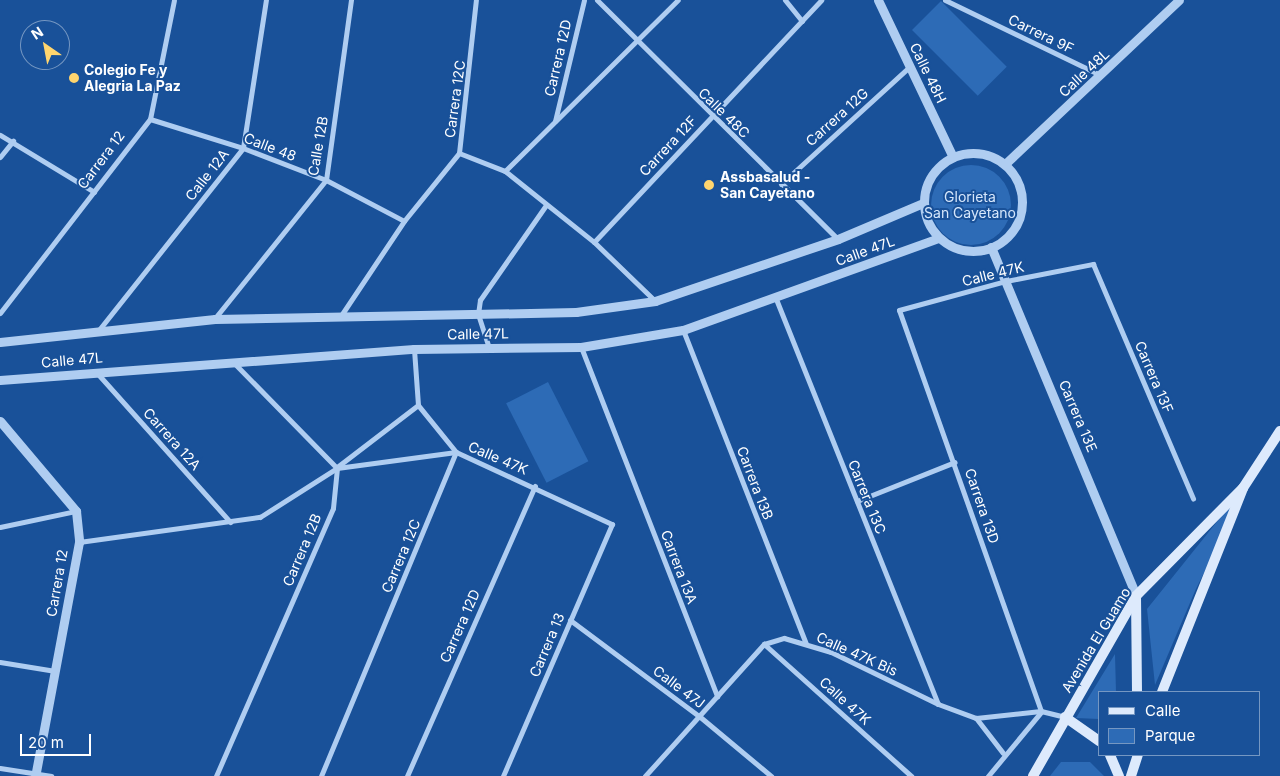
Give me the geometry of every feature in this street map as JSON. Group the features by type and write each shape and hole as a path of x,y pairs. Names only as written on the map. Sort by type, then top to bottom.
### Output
{"main road":[{"name":"Avenida El Guamo","path":"1162,691 1243,488 1280,431"},
{"name":"Avenida El Guamo","path":"1033,776 1065,717 1136,596 1243,488"},
{"path":"1136,596 1137,691"},
{"path":"1065,717 1098,740"},
{"path":"1110,756 1119,776"},
{"path":"1131,776 1138,756"}],"street":[{"name":"Carrera 12","path":"0,313 150,119 174,0"},
{"name":"Calle 12A","path":"96,334 243,148 266,0"},
{"name":"Calle 12B","path":"215,318 326,180 352,0"},
{"name":"Carrera 12C","path":"342,314 404,222 459,153 475,36 476,0"},
{"name":"Carrera 12D","path":"555,122 584,0"},
{"name":"Calle 48C","path":"598,0 635,42 838,239"},
{"path":"505,171 678,0"},
{"path":"785,0 802,21"},
{"name":"Carrera 12F","path":"594,242 820,0"},
{"name":"Calle 48H","path":"878,0 953,157"},
{"name":"Carrera 9F","path":"945,0 1101,76"},
{"name":"Calle 48L","path":"1005,164 1101,76 1179,0"},
{"name":"Carrera 12G","path":"781,184 909,67"},
{"name":"Calle 48","path":"150,119 243,148 326,180 404,222"},
{"path":"0,135 94,192"},
{"path":"0,157 12,141"},
{"path":"459,153 505,171 594,242 655,301"},
{"path":"980,153 1005,164 1020,188 1022,210 1009,235 991,247 964,250 939,238 928,222 924,203 932,175 953,157 980,153"},
{"name":"Calle 47L","path":"0,342 96,334 215,318 342,314 576,312 655,301 838,239 924,203"},
{"path":"489,348 478,314 480,300 546,205"},
{"name":"Calle 47L","path":"0,380 232,361 414,349 581,347 683,330 776,299 939,238"},
{"name":"Carrera 13E","path":"991,247 1136,596"},
{"name":"Calle 47K","path":"899,310 1006,281 1093,264"},
{"name":"Carrera 13F","path":"1093,264 1193,499"},
{"name":"Carrera 13C","path":"776,299 938,704"},
{"name":"Carrera 13D","path":"899,310 955,462 1041,711"},
{"name":"Carrera 13B","path":"683,330 806,644"},
{"name":"Carrera 13A","path":"581,347 717,696"},
{"path":"414,349 418,405 456,452"},
{"path":"232,361 337,468"},
{"name":"Carrera 12A","path":"96,372 230,522"},
{"name":"Calle 47K","path":"79,542 260,517 337,468 418,405"},
{"path":"0,421 76,512 0,528"},
{"name":"Carrera 12C","path":"321,776 456,452"},
{"name":"Calle 47K","path":"337,468 456,452 534,486 612,524"},
{"path":"857,502 955,462"},
{"name":"Carrera 12B","path":"216,776 332,508 337,468"},
{"name":"Carrera 12D","path":"407,776 534,486"},
{"name":"Carrera 12","path":"36,775 79,542 76,512"},
{"name":"Carrera 13","path":"503,776 612,524"},
{"name":"Calle 47J","path":"570,620 699,716 771,776"},
{"name":"Calle 47K Bis","path":"764,644 784,638 831,652 938,704 976,718 1041,711 1065,717"},
{"path":"645,776 764,644"},
{"name":"Calle 47K","path":"764,644 911,776"},
{"path":"0,662 56,671"},
{"path":"988,776 1003,753 1041,711"},
{"path":"976,718 1003,753"},
{"path":"0,768 51,776"}],"green space":[{"path":"941,1 1007,67 978,96 912,30"},
{"name":"Glorieta San Cayetano","path":"971,165 986,168 999,177 1008,190 1011,205 1008,220 999,233 986,242 971,245 956,242 943,233 934,220 931,205 934,190 943,177 956,168"},
{"path":"548,382 588,461 547,483 506,403"},
{"path":"1248,483 1195,591 1155,685 1147,609"},
{"path":"1115,654 1116,691 1098,691 1098,719 1076,718"},
{"path":"1061,762 1090,762 1104,776 1050,776"}],"place":[{"name":"Colegio Fe y Alegria La Paz","path":"74,78"},
{"name":"Assbasalud - San Cayetano","path":"709,185"}]}
